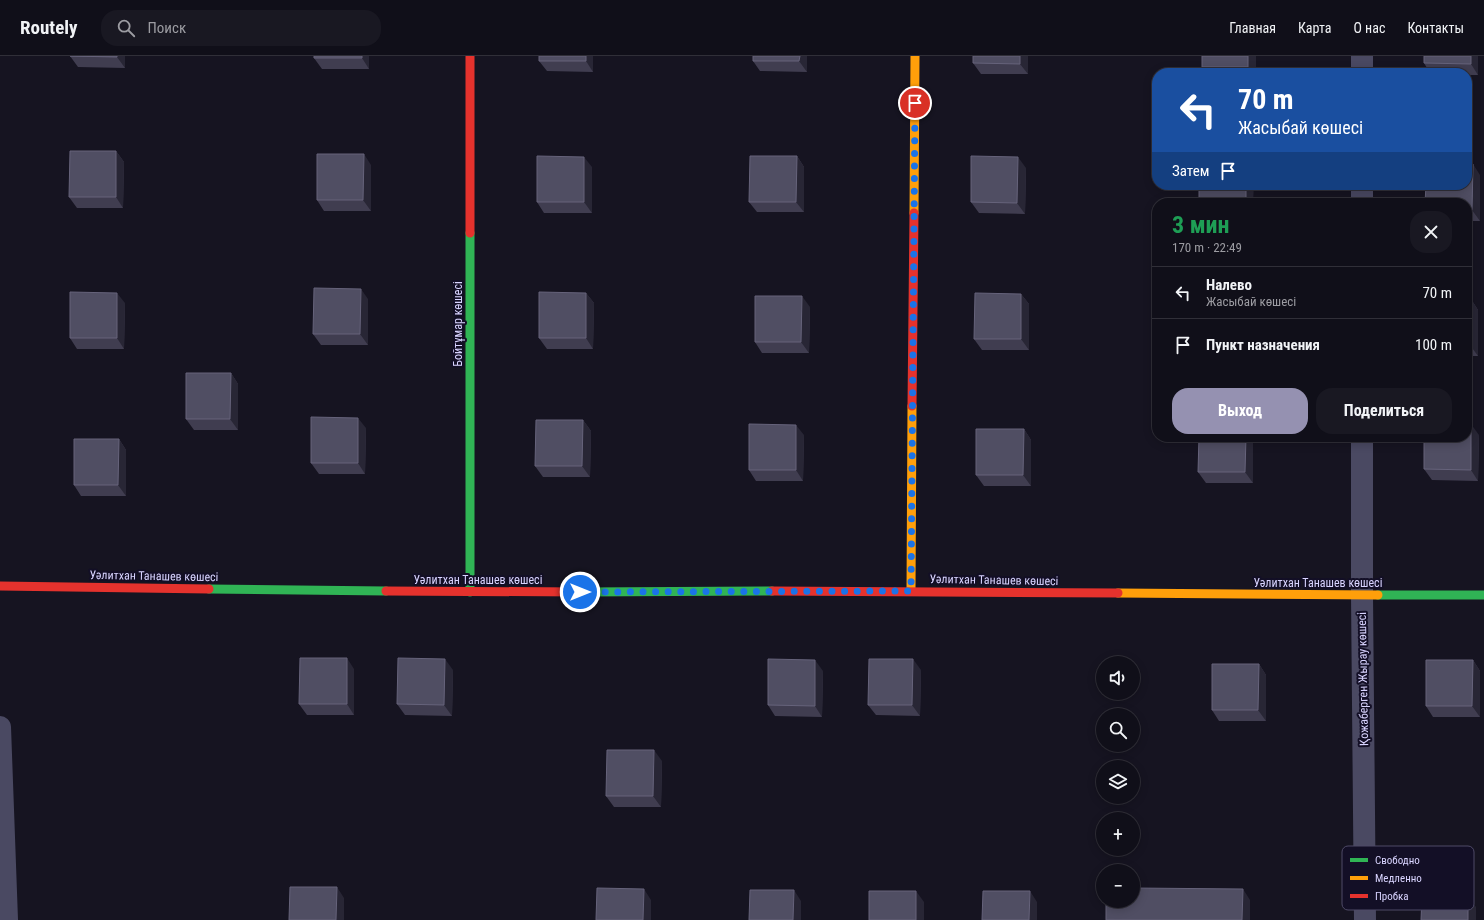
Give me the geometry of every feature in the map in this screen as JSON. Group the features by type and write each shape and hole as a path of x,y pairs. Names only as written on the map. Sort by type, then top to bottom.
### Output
{"street":[{"name":"Бойтұмар көшесі","path":"470,56 470,592"},
{"path":"911,591 915,56"},
{"path":"1362,56 1362,68"},
{"name":"Қожаберген Жырау көшесі","path":"1362,442 1364,846"},
{"name":"Уәлитхан Танашев көшесі","path":"0,586 470,592 911,591 1484,595"},
{"path":"0,727 7,920"},
{"name":"Қожаберген Жырау көшесі","path":"1365,910 1365,920"}],"building":[{"path":"70,56 117,56 117,57"},
{"path":"314,56 362,56 362,58 314,58"},
{"path":"539,56 586,56 586,61 539,61"},
{"path":"753,56 800,56 799,61 753,61"},
{"path":"973,56 1020,56 1020,64 973,63"},
{"path":"1202,56 1248,56 1248,67 1202,67"},
{"path":"1424,56 1471,56 1471,64 1424,63"},
{"path":"70,151 116,151 116,197 69,197"},
{"path":"317,154 364,154 363,200 317,200"},
{"path":"537,156 584,157 584,202 537,202"},
{"path":"750,156 797,156 796,202 749,202"},
{"path":"971,156 1018,157 1017,203 971,202"},
{"path":"1473,164 1472,210 1472,198 1425,198 1426,190 1472,190"},
{"path":"1199,190 1246,190 1246,198 1199,198"},
{"path":"314,288 361,289 360,334 313,334"},
{"path":"70,292 117,293 117,338 70,338"},
{"path":"539,292 586,293 586,338 539,338"},
{"path":"975,293 1021,294 1021,339 974,339"},
{"path":"755,296 802,296 801,342 755,342"},
{"path":"186,373 231,373 230,419 186,419"},
{"path":"311,417 358,418 358,463 311,463"},
{"path":"536,420 583,420 582,466 535,466"},
{"path":"749,424 796,425 796,470 749,470"},
{"path":"976,429 1024,429 1023,475 976,475"},
{"path":"74,439 119,439 118,485 74,485"},
{"path":"1199,442 1246,442 1245,472 1198,472"},
{"path":"1424,442 1471,442 1471,470 1424,469"},
{"path":"300,658 347,658 347,704 299,704"},
{"path":"398,658 445,659 444,705 397,704"},
{"path":"768,659 815,660 815,706 768,705"},
{"path":"869,659 913,659 912,705 868,705"},
{"path":"1426,660 1473,660 1472,706 1426,706"},
{"path":"1212,664 1259,664 1258,710 1212,710"},
{"path":"607,750 654,750 653,796 606,796"},
{"path":"290,887 337,887 336,920 289,920"},
{"path":"597,888 644,889 643,920 596,920"},
{"path":"1140,888 1243,889 1242,920 1106,920 1106,908 1140,908"},
{"path":"750,890 794,890 793,920 749,920"},
{"path":"869,891 916,891 916,920 869,920"},
{"path":"983,891 1030,891 1029,920 982,920"},
{"path":"1421,910 1468,910 1468,920 1421,920"}],"traffic: fast":[{"path":"470,233 470,592"},
{"path":"209,589 386,591"},
{"path":"583,592 772,591"},
{"path":"1378,595 1484,595"}],"traffic: slow":[{"path":"914,213 915,56"},
{"path":"911,591 912,406"},
{"path":"1118,593 1378,595"}],"traffic: jam":[{"path":"470,56 470,233"},
{"path":"912,406 914,213"},
{"path":"0,586 209,589"},
{"path":"386,591 583,592"},
{"path":"772,591 1118,593"}],"route":[{"path":"580,592 911,591 915,103"}]}
